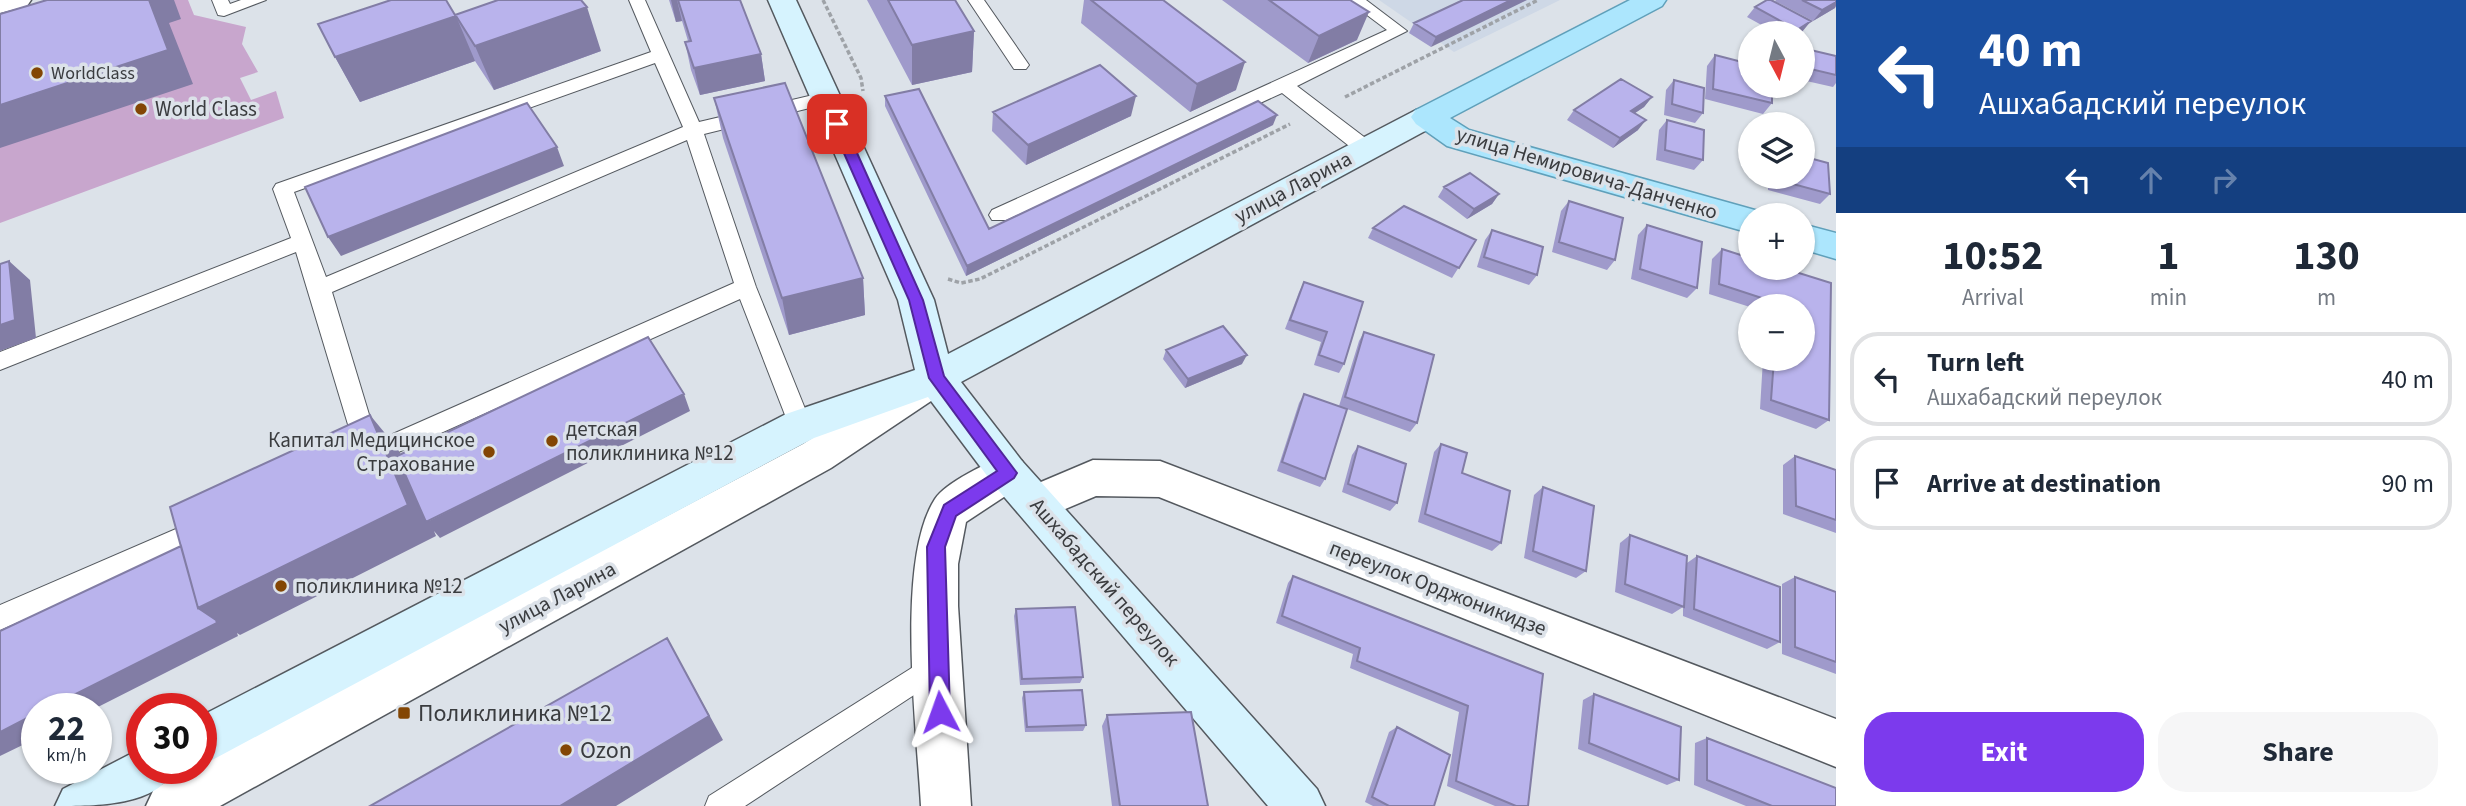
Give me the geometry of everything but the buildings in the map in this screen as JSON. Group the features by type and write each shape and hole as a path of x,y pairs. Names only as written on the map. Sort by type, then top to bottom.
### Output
{"main road":[{"name":"Ашхабадский переулок","path":"782,0 916,300 936,378 1022,488 1300,806"},
{"name":"улица Ларина","path":"217,734 800,426 936,378 1365,148 1652,0"},
{"name":"улица Немировича-Данченко","path":"1427,117 1458,138 1738,218"},
{"path":"1815,240 1836,246"},
{"path":"80,806 126,782"}],"street":[{"path":"0,5 17,0"},
{"name":"улица Ларина","path":"171,806 817,456 936,378"},
{"name":"переулок Орджоникидзе","path":"946,806 937,665 936,547 950,511 1022,488 1093,478 1160,480 1836,743"}],"lane":[{"path":"220,0 224,11 258,0"},
{"path":"637,0 692,130 746,287 800,426"},
{"path":"976,0 1020,65"},
{"path":"999,215 1399,31 1355,0"},
{"path":"370,455 320,288 283,189 661,55"},
{"path":"1284,85 1365,148"},
{"path":"320,288 692,130 826,98"},
{"path":"0,361 303,242"},
{"path":"344,466 746,287"},
{"path":"0,618 229,517"},
{"path":"719,806 937,665"}],"shaded area":[{"name":"World Class","path":"96,0 188,0 194,15 246,27 242,44 258,72 240,78 251,100 276,91 284,118 0,223 0,29"},
{"path":"1379,0 1560,0 1454,52"}],"place":[{"name":"WorldClass","path":"37,73"},
{"name":"World Class","path":"141,109"},
{"name":"детская поликлиника №12","path":"552,441"},
{"name":"Капитал Медицинское Страхование","path":"489,452"},
{"name":"поликлиника №12","path":"281,586"},
{"name":"Поликлиника №12","path":"404,713"},
{"name":"Ozon","path":"566,750"}],"route":[{"path":"837,124 916,300 936,378 1008,473 950,511 936,547 940,712"}]}
